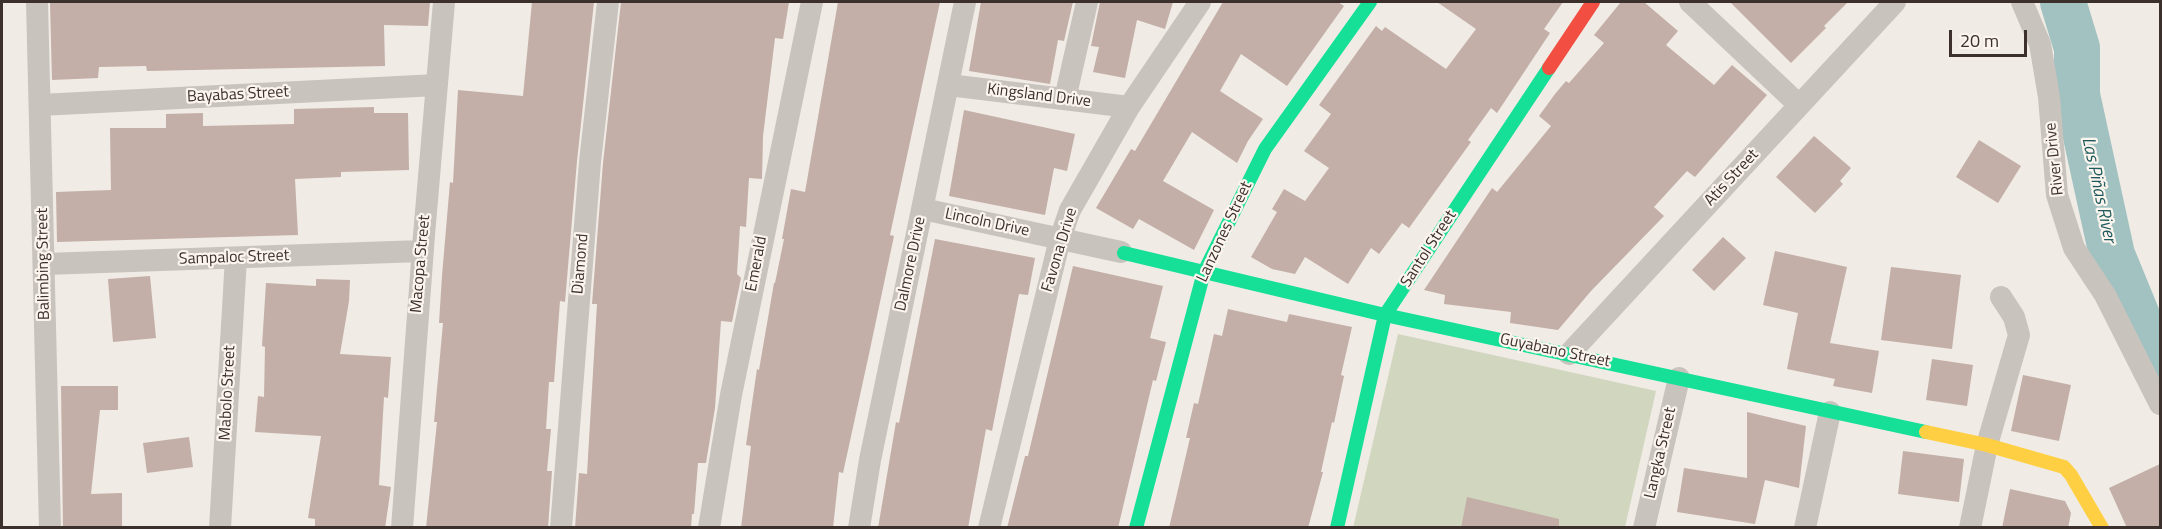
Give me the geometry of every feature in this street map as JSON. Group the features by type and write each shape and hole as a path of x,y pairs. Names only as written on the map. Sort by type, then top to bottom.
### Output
{"street":[{"name":"Balimbing Street","path":"37,2 50,528"},
{"name":"Macopa Street","path":"402,528 422,251 444,2"},
{"name":"Diamond","path":"561,528 590,162 608,2"},
{"name":"Emerald","path":"710,528 731,395 812,2"},
{"name":"Dalmore Drive","path":"859,528 870,460 965,2"},
{"path":"1065,99 1087,2"},
{"name":"Favona Drive","path":"989,528 1060,238 1070,210 1129,107 1200,2"},
{"name":"Lanzones Street","path":"1137,528 1204,272 1265,149 1370,2"},
{"name":"Santol Street","path":"1337,528 1385,315 1593,2"},
{"path":"1690,2 1799,105"},
{"name":"Atis Street","path":"1569,354 1894,2"},
{"name":"River Drive","path":"2022,2 2040,44 2049,97 2057,195 2074,248 2105,295 2160,404"},
{"name":"Bayabas Street","path":"40,105 437,85"},
{"name":"Kingsland Drive","path":"949,85 1129,107"},
{"name":"Lincoln Drive","path":"922,209 1123,253"},
{"name":"Sampaloc Street","path":"45,264 422,251"},
{"name":"Guyabano Street","path":"1123,253 1385,315 1988,446 2064,467 2103,528"},
{"name":"Mabolo Street","path":"220,528 236,258"},
{"path":"1970,528 1988,446 2019,335 2014,317 2001,297"},
{"name":"Langka Street","path":"1644,528 1678,378"},
{"path":"1805,528 1830,412"}],"green space":[{"path":"1398,334 1656,391 1625,527 1353,528"}],"building":[{"path":"50,2 430,2 428,26 384,25 385,66 147,71 146,66 99,67 98,78 52,80"},
{"path":"532,2 594,2 565,302 560,301 554,382 549,382 546,429 551,429 547,471 552,471 548,528 426,528 437,422 434,422 443,323 439,323 450,182 453,183 458,90 523,96"},
{"path":"621,2 789,2 783,39 775,38 763,136 762,179 749,178 746,227 740,226 737,274 741,278 732,322 721,321 715,408 706,463 698,463 691,528 575,528 579,473 587,474 597,304 592,304 603,163"},
{"path":"838,2 940,2 890,235 894,236 869,354 843,473 839,472 833,528 741,528 751,446 746,445 757,369 759,370 784,239 782,239 791,189 805,192"},
{"path":"981,2 1073,2 1064,41 1058,40 1050,84 969,71"},
{"path":"1100,2 1173,2 1165,29 1137,20 1125,78 1093,72 1099,47 1091,46"},
{"path":"1223,2 1338,2 1344,6 1287,86 1241,54 1220,91 1263,119 1237,163 1192,132 1163,181 1214,210 1194,250 1139,219 1133,229 1096,208 1131,149 1135,151"},
{"path":"1437,2 1563,2 1544,29 1550,33 1497,113 1491,108 1468,140 1471,142 1409,228 1402,223 1379,254 1371,248 1348,284 1305,257 1295,274 1272,269 1251,257 1277,212 1272,209 1284,189 1305,201 1329,168 1304,151 1331,114 1319,105 1376,26 1382,31 1385,27 1446,69 1476,29"},
{"path":"1621,2 1644,2 1678,31 1666,45 1714,85 1732,65 1767,95 1695,177 1687,171 1654,207 1664,216 1591,291 1558,330 1510,323 1511,312 1444,304 1445,295 1424,290 1492,188 1497,192 1551,126 1539,116 1566,81 1569,83 1604,43 1594,35"},
{"path":"1730,2 1848,2 1791,63"},
{"path":"374,107 374,113 408,113 409,170 341,172 341,177 295,179 298,235 57,242 56,192 111,190 110,128 166,128 166,114 203,113 203,126 294,124 294,109"},
{"path":"964,110 1075,134 1067,171 1054,168 1045,215 949,196"},
{"path":"1814,136 1851,168 1840,181 1843,184 1815,213 1776,177"},
{"path":"1979,140 2021,166 1998,203 1956,177"},
{"path":"1723,237 1746,258 1714,291 1692,270"},
{"path":"935,239 1035,258 1028,295 1019,294 992,431 986,429 968,528 878,528 896,422 899,423"},
{"path":"1775,251 1847,267 1830,343 1879,351 1872,393 1833,386 1835,379 1787,369 1798,313 1763,305"},
{"path":"1073,266 1163,286 1150,338 1166,342 1156,381 1153,380 1118,528 1007,528 1025,456 1028,456"},
{"path":"1891,267 1961,275 1952,349 1881,340"},
{"path":"150,276 156,338 113,342 108,279"},
{"path":"316,279 350,280 349,301 340,354 391,357 388,398 384,397 379,485 391,487 385,528 315,528 315,519 308,518 321,436 255,432 258,396 264,397 265,347 262,346 266,283 316,286"},
{"path":"1228,309 1287,322 1289,314 1352,327 1341,375 1344,376 1334,423 1332,422 1321,472 1323,472 1308,528 1169,528 1190,438 1186,438 1194,403 1198,404 1214,334 1222,336"},
{"path":"1932,359 1973,365 1967,406 1926,400"},
{"path":"2023,375 2071,385 2059,441 2011,431"},
{"path":"61,386 118,386 118,410 100,410 91,494 122,493 122,528 63,528"},
{"path":"1747,412 1806,426 1799,488 1765,480 1755,524 1677,512 1684,468 1747,478"},
{"path":"189,437 193,467 147,473 143,443"},
{"path":"1903,451 1964,459 1959,502 1898,494"},
{"path":"2160,464 2160,528 2127,528 2109,488"},
{"path":"2010,489 2065,501 2071,513 2068,528 2002,528"},
{"path":"1467,497 1559,519 1559,528 1461,528"}],"waterway":[{"name":"Las Piñas River","path":"2063,2 2077,48 2077,95 2112,255 2160,372"}],"traffic: fast":[{"path":"1136,528 1204,272 1265,149 1370,2"},
{"path":"1337,528 1385,315 1549,68"},
{"path":"1124,253 1385,315 1926,432"}],"traffic: slow":[{"path":"1926,432 1987,445 2064,467 2102,528"}],"traffic: jam":[{"path":"1549,68 1593,2"}]}
